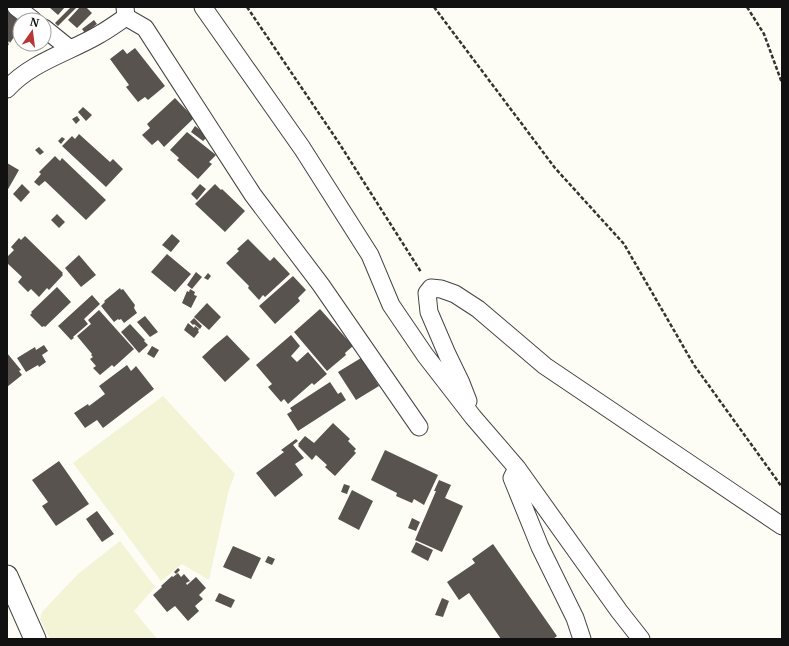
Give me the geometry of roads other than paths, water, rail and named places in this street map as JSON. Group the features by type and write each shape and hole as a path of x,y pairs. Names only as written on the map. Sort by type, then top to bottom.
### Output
{"street":[{"path":"203,7 302,148 370,255 391,305 425,355 473,417 516,468 619,611 642,639"},
{"path":"7,89 12,83 46,60 100,35 126,12 145,28 253,195 321,285 419,427"},
{"path":"52,34 70,49"},
{"path":"473,417 461,383 429,312 427,293 431,288 441,289 455,294 478,309 545,366 782,526"},
{"path":"516,468 512,478 540,547 575,618 582,639"},
{"path":"7,576 35,639"}]}
